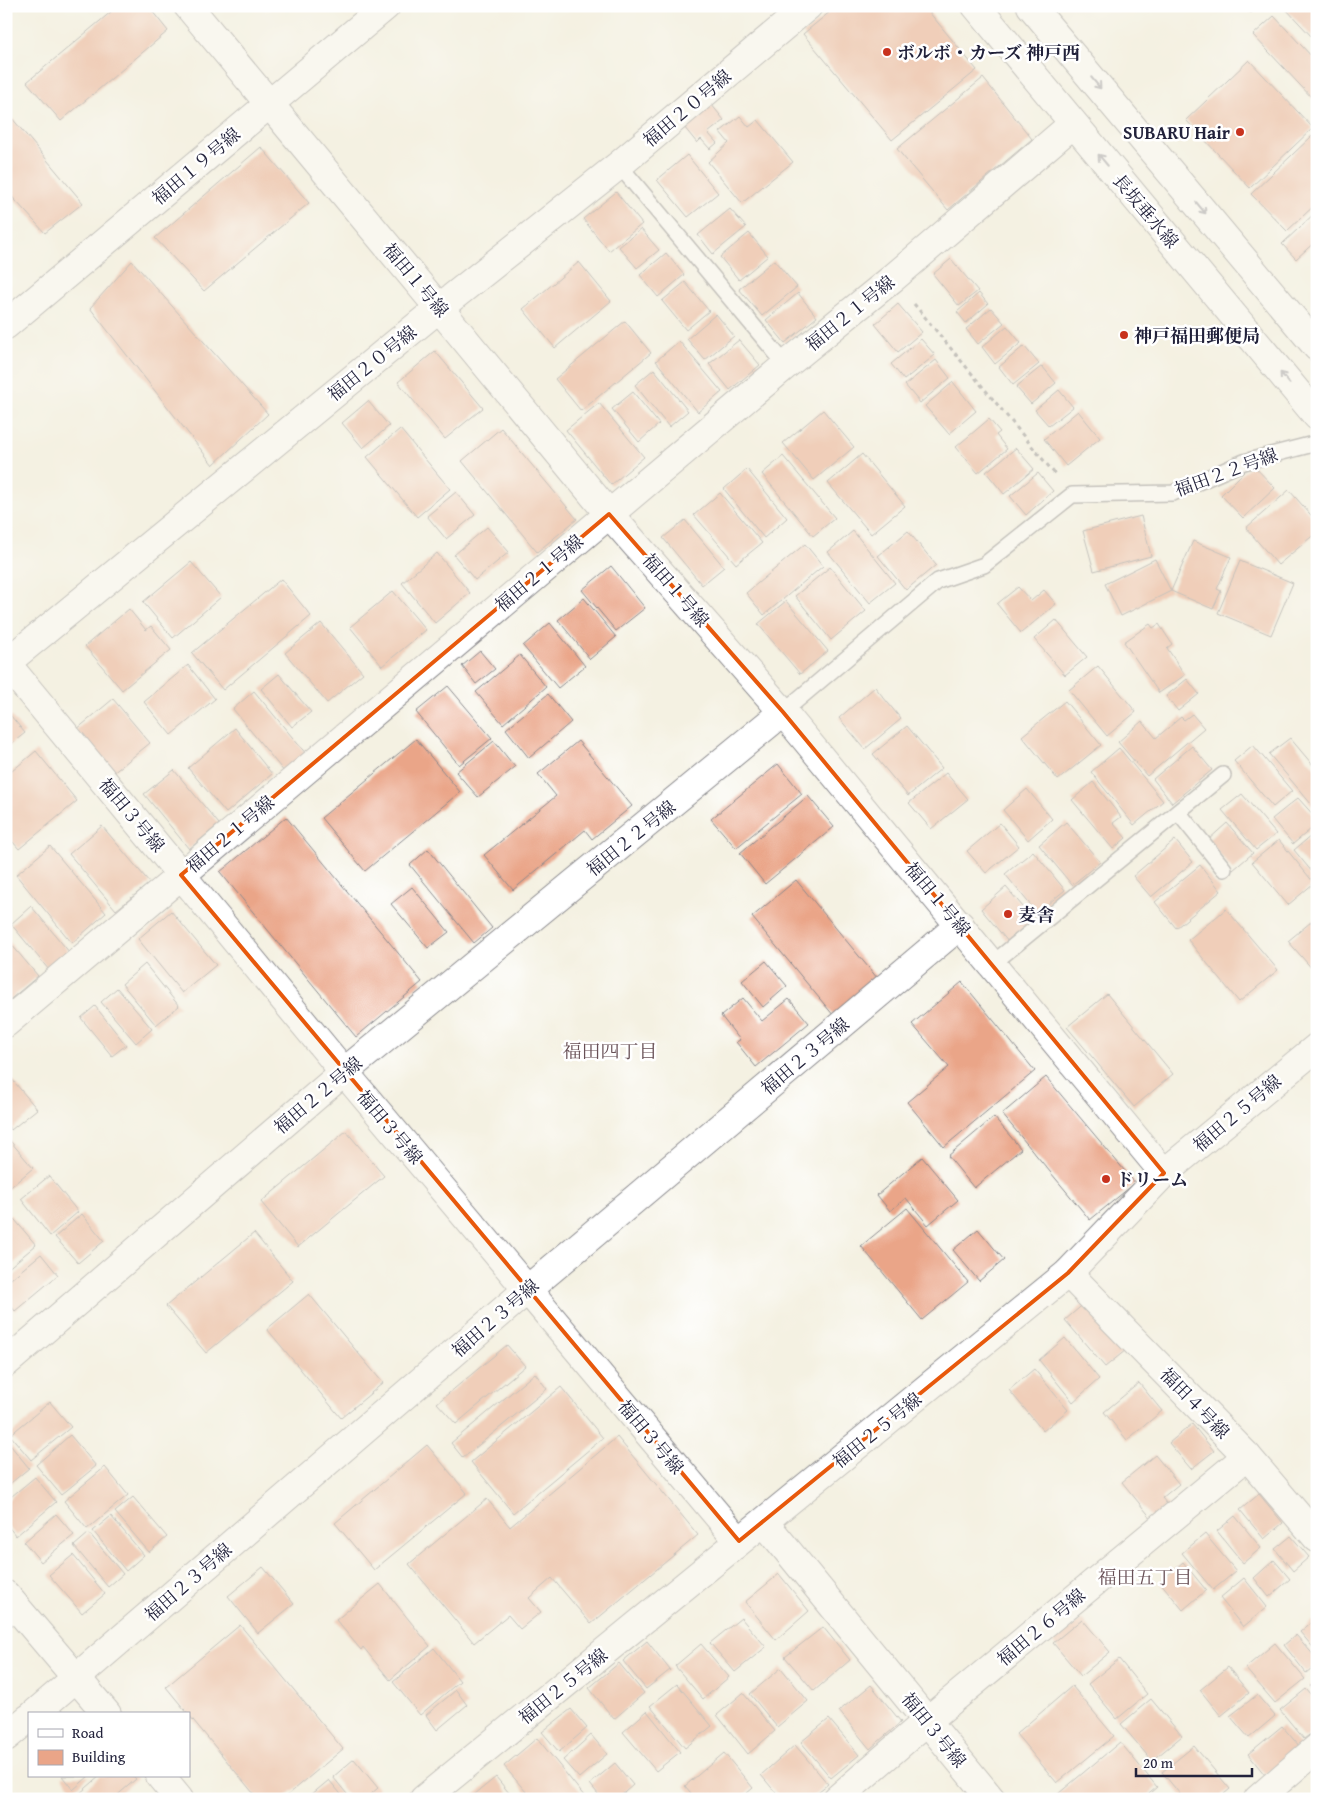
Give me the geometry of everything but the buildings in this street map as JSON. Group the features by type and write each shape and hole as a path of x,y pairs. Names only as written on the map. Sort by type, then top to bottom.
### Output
{"street":[{"name":"福田１号線","path":"188,6 609,514 784,712 1164,1173"},
{"name":"福田１９号線","path":"6,325 386,6"},
{"name":"福田２０号線","path":"6,663 439,308 620,165 808,6"},
{"name":"長坂垂水線","path":"976,6 1317,416"},
{"path":"1031,6 1317,347"},
{"name":"福田２１号線","path":"6,1023 786,365 893,278 1073,124"},
{"name":"福田３号線","path":"6,663 344,1072 739,1542"},
{"name":"福田２２号線","path":"6,1363 344,1072 784,712"},
{"name":"福田２３号線","path":"36,1712 527,1290 960,925"},
{"name":"福田２５号線","path":"424,1799 1068,1274 1164,1173 1317,1047"},
{"name":"福田４号線","path":"1068,1274 1247,1456 1317,1538"},
{"name":"福田２６号線","path":"837,1799 927,1721 1247,1456"},
{"name":"福田３号線","path":"764,1522 991,1799"},
{"path":"6,1595 105,1712"},
{"path":"6,1737 28,1719"},
{"path":"1258,1799 1317,1748"},
{"path":"162,1778 179,1799"}],"lane":[{"path":"620,165 786,365"},
{"name":"福田２２号線","path":"784,712 938,581 984,565 1072,494 1173,493 1244,462 1317,443"},
{"path":"992,964 1223,775"},
{"path":"1178,812 1224,869"}],"path":[{"path":"893,278 1072,494"}],"highlighted area":[{"path":"609,514 783,712 1164,1173 1068,1273 739,1541 181,875"}],"place":[{"name":"ボルボ・カーズ 神戸西","path":"887,52"},
{"name":"SUBARU Hair","path":"1240,132"},
{"name":"神戸福田郵便局","path":"1124,335"},
{"name":"麦舎","path":"1008,914"},
{"name":"ドリーム","path":"1106,1179"}],"district":[{"name":"福田四丁目","path":"610,1051"},
{"name":"福田五丁目","path":"1145,1577"}]}
